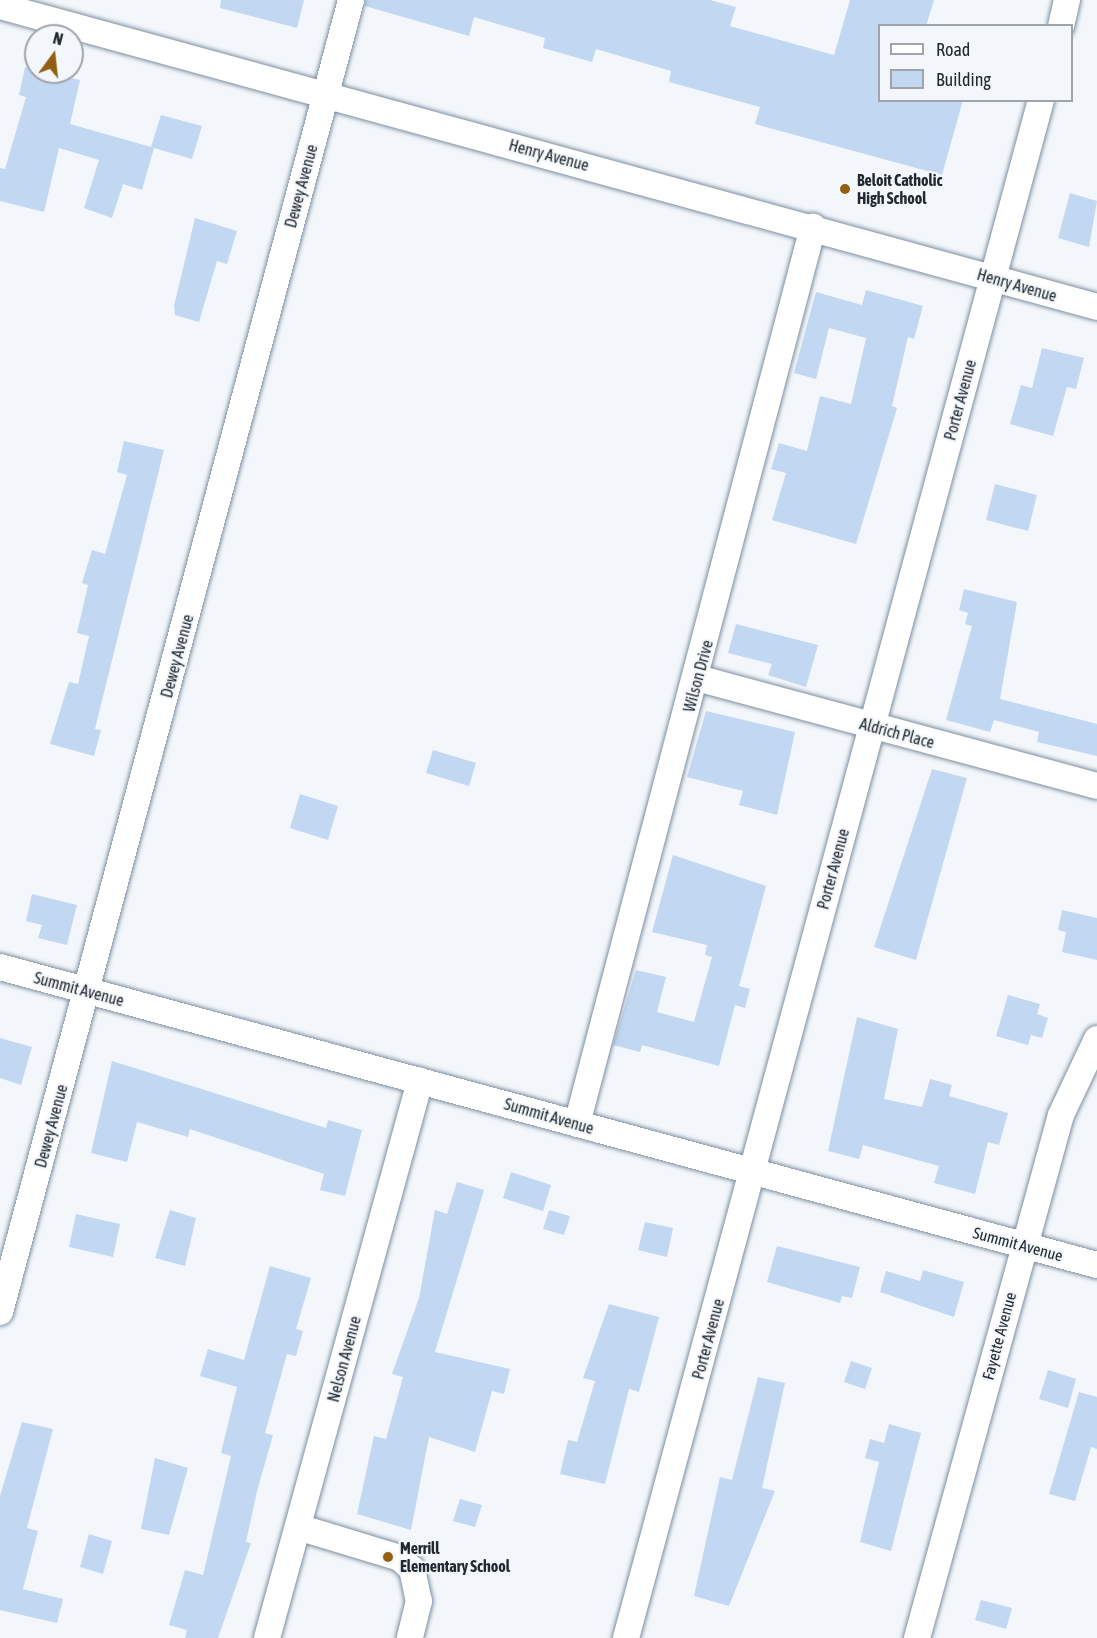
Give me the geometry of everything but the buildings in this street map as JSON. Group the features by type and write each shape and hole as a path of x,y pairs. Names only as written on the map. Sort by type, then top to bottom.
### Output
{"street":[{"name":"Dewey Avenue","path":"0,1312 88,992 351,0"},
{"path":"1061,24 1067,0"},
{"name":"Henry Avenue","path":"0,6 813,227 1097,307"},
{"name":"Porter Avenue","path":"627,1638 753,1174 870,726 1040,102"},
{"name":"Wilson Drive","path":"577,1124 697,678 813,227"},
{"name":"Aldrich Place","path":"697,678 1097,786"},
{"name":"Summit Avenue","path":"0,967 1097,1266"},
{"name":"Fayette Avenue","path":"917,1638 1023,1245 1061,1115 1097,1040"},
{"name":"Nelson Avenue","path":"267,1638 420,1081"},
{"path":"298,1527 400,1558 412,1569 419,1601 410,1638"}],"place":[{"name":"Beloit Catholic High School","path":"845,189"},
{"name":"Merrill Elementary School","path":"388,1557"}]}
